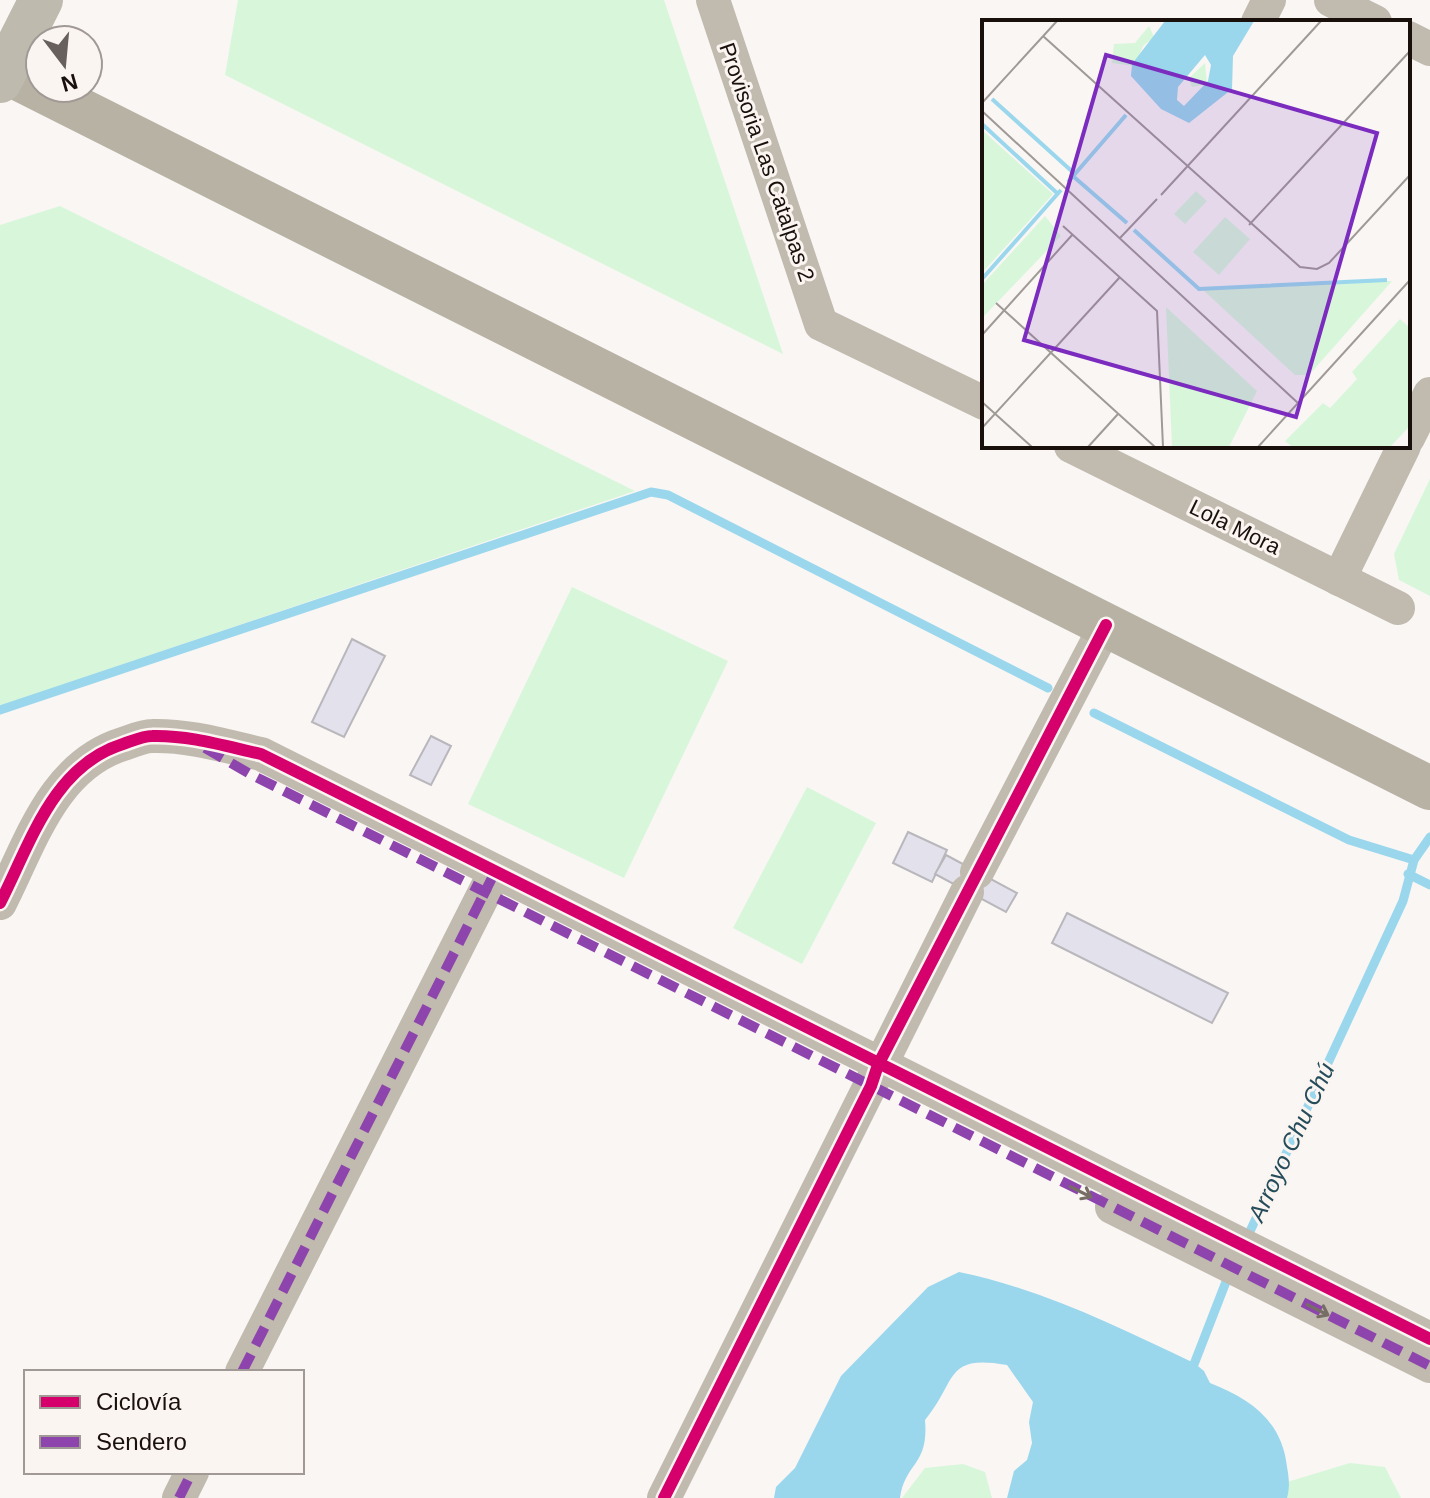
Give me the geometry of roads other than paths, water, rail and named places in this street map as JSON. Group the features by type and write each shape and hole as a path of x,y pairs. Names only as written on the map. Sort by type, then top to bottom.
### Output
{"highway":[{"path":"2,76 41,0"}],"main road":[{"path":"2,76 1426,786"}],"street":[{"name":"Provisoria Las Catalpas 2","path":"713,0 821,324 982,402"},
{"path":"1259,20 1269,0"},
{"path":"1331,0 1371,20"},
{"path":"1410,39 1430,49"},
{"path":"1410,434 1430,394"},
{"name":"Lola Mora","path":"1075,448 1398,608"},
{"path":"1339,579 1403,448"},
{"path":"664,1498 972,882 1106,625"},
{"path":"0,903 53,798 75,769 104,750 149,736 188,737 261,754 489,882 1238,1257 1430,1366"},
{"path":"243,1370 489,882"},
{"path":"1238,1257 1430,1339"},
{"path":"179,1498 191,1474"}],"water":[{"path":"959,1272 1050,1299 1194,1363 1204,1371 1210,1383 1251,1404 1271,1424 1284,1451 1289,1479 1287,1498 1007,1498 1014,1471 1027,1460 1032,1443 1029,1422 1033,1402 1007,1365 972,1363 955,1373 925,1420 923,1447 900,1498 774,1498 776,1487 795,1468 841,1376 928,1287"}],"waterway":[{"path":"0,710 651,492 668,495 1048,688"},
{"path":"1094,713 1349,840 1414,860"},
{"name":"Arroyo Chu Chú","path":"1246,1240 1403,901 1414,860 1430,837"},
{"path":"1408,874 1430,885"},
{"name":"Arroyo Chu Chú","path":"1191,1372 1229,1274"}]}
